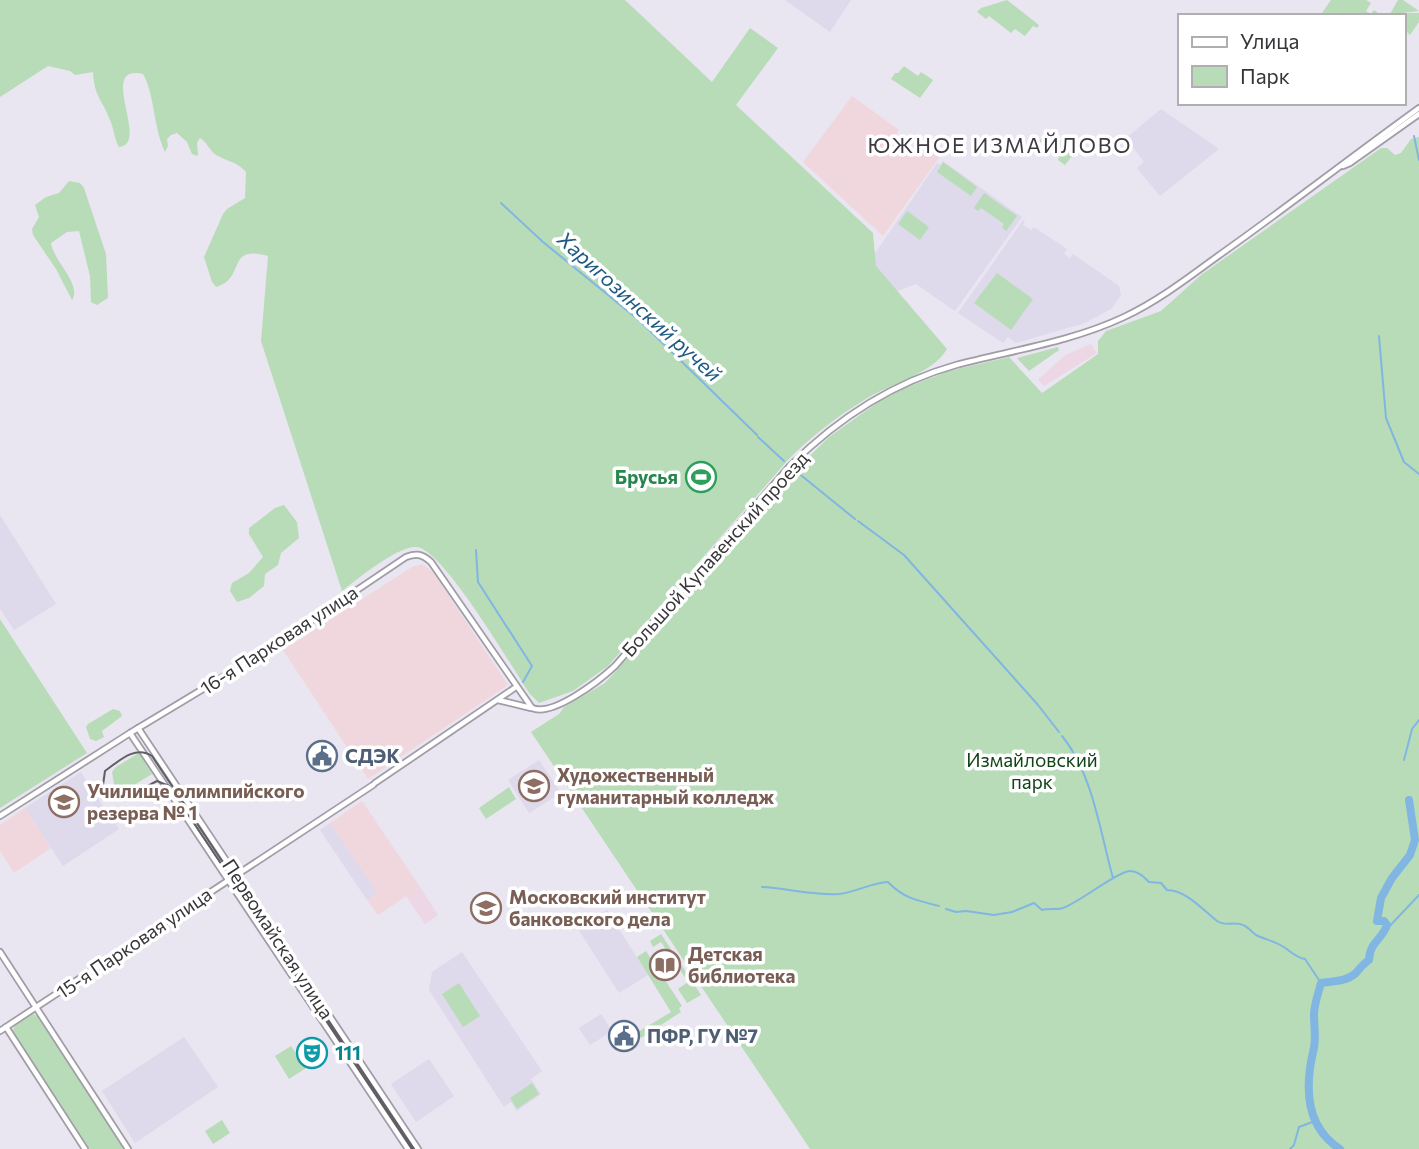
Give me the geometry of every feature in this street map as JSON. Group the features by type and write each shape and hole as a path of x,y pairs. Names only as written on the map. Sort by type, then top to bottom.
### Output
{"main road":[{"name":"Большой Купавенский проезд","path":"531,708 540,711 550,708 601,679 790,466 807,449 877,398 927,375 1073,336 1138,310 1202,268 1419,108"},
{"name":"Большой Купавенский проезд","path":"1342,166 1419,114"},
{"name":"16-я Парковая улица","path":"0,816 271,648 406,557 416,554 423,555 431,562 516,687"},
{"path":"516,687 531,708"},
{"name":"15-я Парковая улица","path":"0,1031 516,687"},
{"path":"498,700 531,708"},
{"name":"Первомайская улица","path":"138,728 418,1149"},
{"name":"Первомайская улица","path":"130,733 408,1149"},
{"path":"0,952 128,1149"},
{"path":"6,1027 85,1149"}],"shaded area":[{"path":"785,0 851,0 830,32"},
{"path":"852,96 899,130 894,139 913,152 919,144 939,158 883,236 803,162"},
{"path":"1161,109 1219,149 1160,196 1137,168 1144,162 1126,138"},
{"path":"943,161 1022,217 955,311 916,284 893,293 871,259 937,163 940,165"},
{"path":"1023,220 1023,225 1031,230 1034,227 1067,249 1064,254 1070,258 1073,254 1119,286 1121,295 1111,309 1085,323 1016,343 1008,337 1003,343 958,313"},
{"path":"1091,344 1097,353 1044,386 1038,380 1065,355"},
{"path":"0,515 56,604 14,630 0,609"},
{"path":"422,564 433,572 508,685 368,779 283,650 412,567"},
{"name":"Художественный гуманитарный колледж","path":"539,760 561,793 529,813 508,780"},
{"path":"81,772 90,786 93,785 97,792 95,794 119,829 63,866 25,808"},
{"path":"362,801 420,887 378,915 367,900 377,892 330,823"},
{"path":"25,808 51,848 14,873 0,851 0,825"},
{"path":"330,823 378,893 367,900 320,830"},
{"path":"420,887 438,915 425,924 406,896"},
{"path":"607,910 648,975 619,993 578,929"},
{"path":"462,952 542,1071 531,1079 541,1094 517,1111 511,1102 504,1107 429,990 432,972"},
{"path":"601,1014 612,1031 590,1045 579,1028"},
{"path":"184,1037 218,1087 135,1143 102,1091"},
{"path":"429,1059 454,1096 416,1122 391,1084"}],"green space":[{"path":"0,0 625,0 712,82 750,28 778,48 736,105 873,233 876,266 947,349 932,365 858,404 806,443 787,461 608,666 573,691 539,703 530,694 459,587 428,552 416,547 398,552 342,591 261,341 268,256 246,255 241,258 231,277 216,287 204,257 223,214 245,198 246,172 216,155 200,138 197,143 198,156 192,154 187,142 177,133 167,139 165,152 143,74 130,74 124,80 123,92 130,133 127,143 119,147 97,92 93,72 75,75 70,71 48,66 0,97"},
{"path":"1007,0 1039,25 1037,28 1033,26 1025,36 1015,29 1011,33 989,16 986,19 977,12 981,8"},
{"path":"1331,0 1366,0 1371,3 1366,11 1371,14 1321,14"},
{"path":"1398,0 1403,0 1419,11 1402,13 1419,13 1419,22 1410,35 1405,30 1405,14 1390,14"},
{"path":"904,66 918,76 921,72 933,80 920,98 891,79"},
{"path":"1048,131 1076,151 1065,165 1039,141"},
{"name":"Измайловский парк","path":"1419,137 1419,1149 810,1149 531,732 559,714 564,707 605,683 638,647 641,649 753,512 829,437 881,400 949,371 1009,357 1042,393 1098,354 1098,341 1106,331 1161,311 1201,275 1381,148 1387,148 1395,155 1401,153 1411,139"},
{"path":"943,162 977,187 971,196 937,172"},
{"path":"69,181 80,183 84,188 106,254 108,298 97,305 91,302 90,276 79,231 67,232 51,243 71,280 74,294 72,300 56,269 33,235 32,229 39,217 35,205 46,197 59,193"},
{"path":"984,193 1017,216 1006,231 1002,227 1004,224 981,208 978,211 974,208"},
{"path":"907,211 929,227 920,240 898,224"},
{"path":"997,273 1033,299 1011,330 974,303"},
{"path":"1058,347 1059,350 1029,371 1017,358"},
{"path":"284,505 297,522 299,538 281,553 278,565 265,574 264,586 249,598 237,602 230,591 232,583 249,573 263,557 249,534 249,528 275,508"},
{"path":"0,619 87,753 0,808"},
{"path":"113,709 120,711 122,716 102,731 104,737 96,741 90,739 86,727 88,724"},
{"path":"139,753 152,774 131,787 118,788 114,784 112,772"},
{"path":"509,787 516,799 486,819 479,808"},
{"path":"661,934 701,995 687,1003 678,989 688,982 661,942 653,947 650,941"},
{"path":"646,951 682,1006 679,1008 681,1012 641,1038 638,1032 671,1012 637,957"},
{"path":"459,983 480,1016 463,1027 442,994"},
{"path":"33,1014 37,1016 125,1149 90,1149 13,1031 14,1026"},
{"path":"291,1046 306,1068 289,1079 275,1056"},
{"path":"532,1083 539,1094 517,1109 510,1098"},
{"path":"222,1120 230,1133 213,1144 205,1131"}],"waterway":[{"path":"1414,136 1419,160"},
{"name":"Харигозинский ручей","path":"501,203 543,242 640,321 757,435"},
{"path":"1379,336 1386,418 1404,462 1419,474"},
{"name":"Харигозинский ручей","path":"758,437 784,461"},
{"name":"Харигозинский ручей","path":"797,472 855,519"},
{"name":"Харигозинский ручей","path":"858,521 904,555 1059,732"},
{"path":"476,550 478,582 532,666 523,682"},
{"path":"1404,760 1412,729 1419,720"},
{"name":"Харигозинский ручей","path":"1062,736 1073,751 1088,786 1113,878"},
{"path":"1340,1149 1319,1129 1310,1103 1309,1076 1315,1044 1315,1003 1321,983 1344,980 1356,973 1369,960 1372,949 1385,930 1387,925 1384,921 1377,921 1381,898 1410,855 1415,840 1409,800"},
{"path":"946,909 994,915 1012,912 1034,903 1042,910 1061,909 1124,872 1133,871 1149,882 1161,883 1167,890 1181,893 1220,923 1243,925 1256,935 1305,959 1321,983"},
{"path":"762,887 839,894 888,882 905,895 939,906"},
{"path":"1385,931 1419,895"},
{"path":"1290,1149 1294,1145 1299,1127 1315,1121"}],"tram line":[{"path":"412,1149 169,786 157,781 128,797 115,798 103,785 105,771 133,753 152,756 414,1149"}],"place":[{"name":"Брусья","path":"701,477"},
{"name":"СДЭК","path":"322,756"},
{"name":"Художественный гуманитарный колледж","path":"534,786"},
{"name":"Училище олимпийского резерва № 1","path":"64,802"},
{"name":"Московский институт банковского дела","path":"486,908"},
{"name":"Детская библиотека","path":"665,965"},
{"name":"ПФР, ГУ №7","path":"624,1036"},
{"name":"111","path":"312,1053"}],"district":[{"name":"ЮЖНОЕ ИЗМАЙЛОВО","path":"1000,146"}]}
